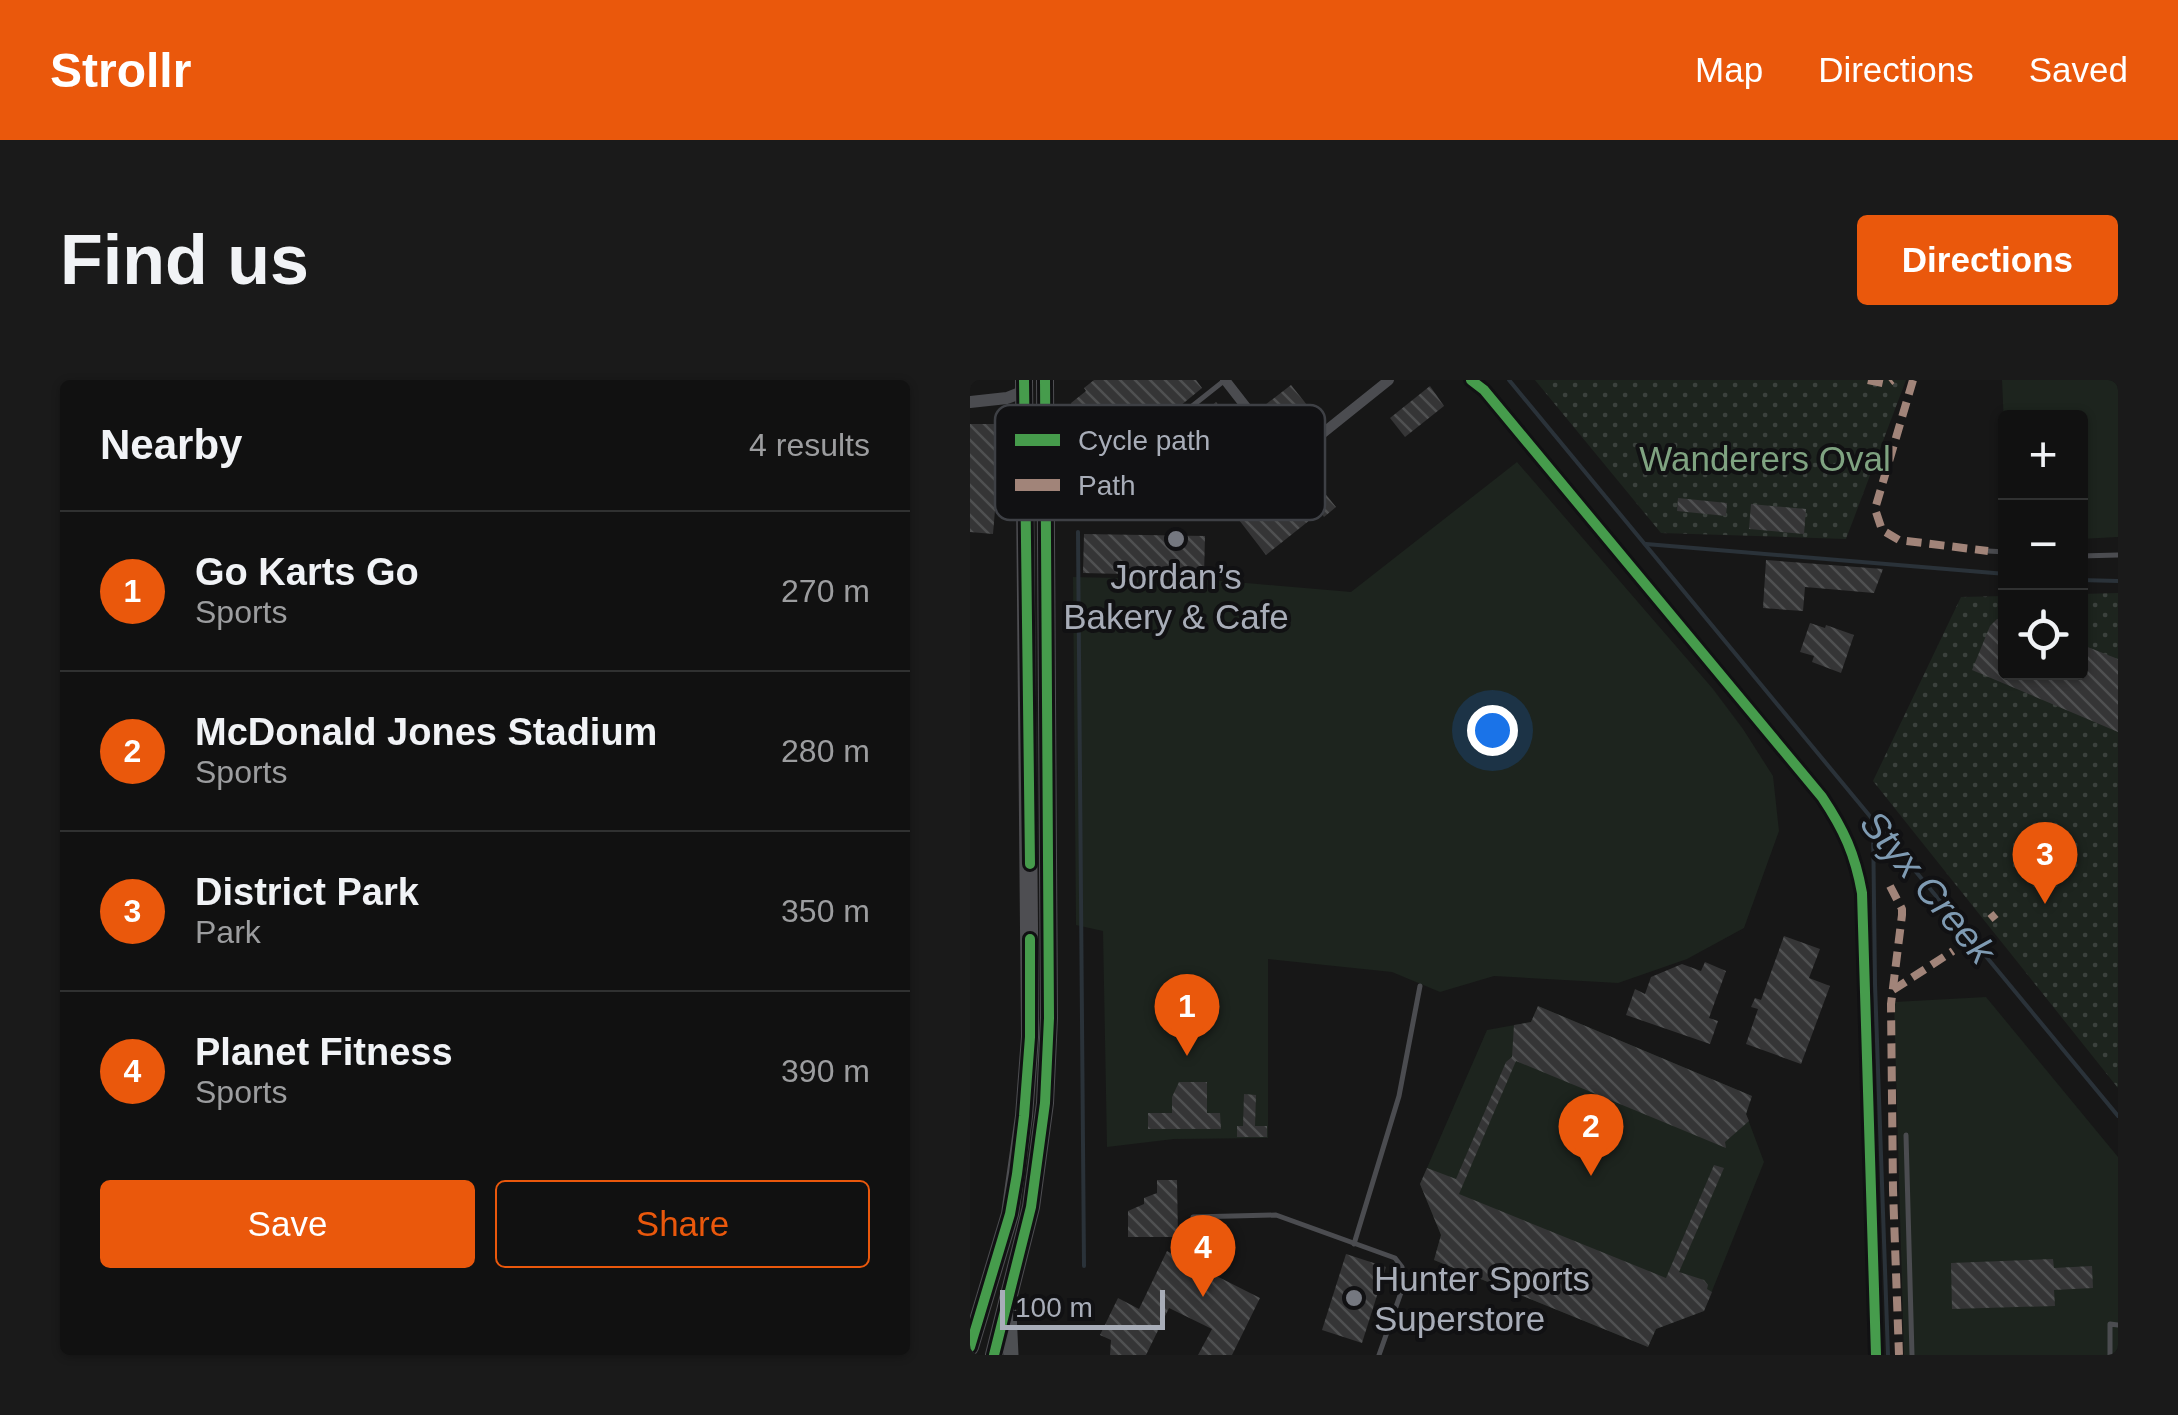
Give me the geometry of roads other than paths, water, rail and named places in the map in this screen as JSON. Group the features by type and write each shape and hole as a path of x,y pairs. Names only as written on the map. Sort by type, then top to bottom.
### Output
{"highway":[{"path":"1024,386 1046,380 1046,405"},
{"path":"994,1355 1031,1207 1045,1103 1049,1018 1039,911 1028,520"},
{"path":"970,1347 1010,1214 1024,1116 1039,911 1044,520"}],"main road":[{"path":"1012,1288 1012,1355"}],"street":[{"path":"1225,380 1244,405"},
{"path":"1325,431 1389,380"},
{"path":"970,402 1007,398 1024,386"}],"lane":[{"path":"1194,405 1225,380"},
{"path":"1988,551 1998,552"},
{"path":"2088,556 2118,555"},
{"path":"1354,1244 1399,1096 1420,986"},
{"path":"1906,1135 1912,1355"},
{"path":"1193,1217 1276,1215 1395,1258 1402,1267 1404,1284 1380,1355"},
{"path":"2110,1355 2110,1324 2118,1325"}],"waterway":[{"name":"Styx Creek","path":"1509,380 2118,1116"},
{"path":"1078,532 1084,1266"},
{"path":"1646,544 1998,573"},
{"path":"2088,580 2118,581"},
{"path":"1873,820 1888,1355"}],"place":[{"name":"Jordan’s Bakery & Cafe","path":"1176,539"},
{"name":"District Park","path":"2045,904"},
{"name":"Go Karts Go","path":"1187,1056"},
{"name":"McDonald Jones Stadium","path":"1591,1176"},
{"name":"Planet Fitness","path":"1203,1297"},
{"name":"Hunter Sports Superstore","path":"1354,1298"}],"park label":[{"name":"Wanderers Oval","path":"1765,458"}]}
